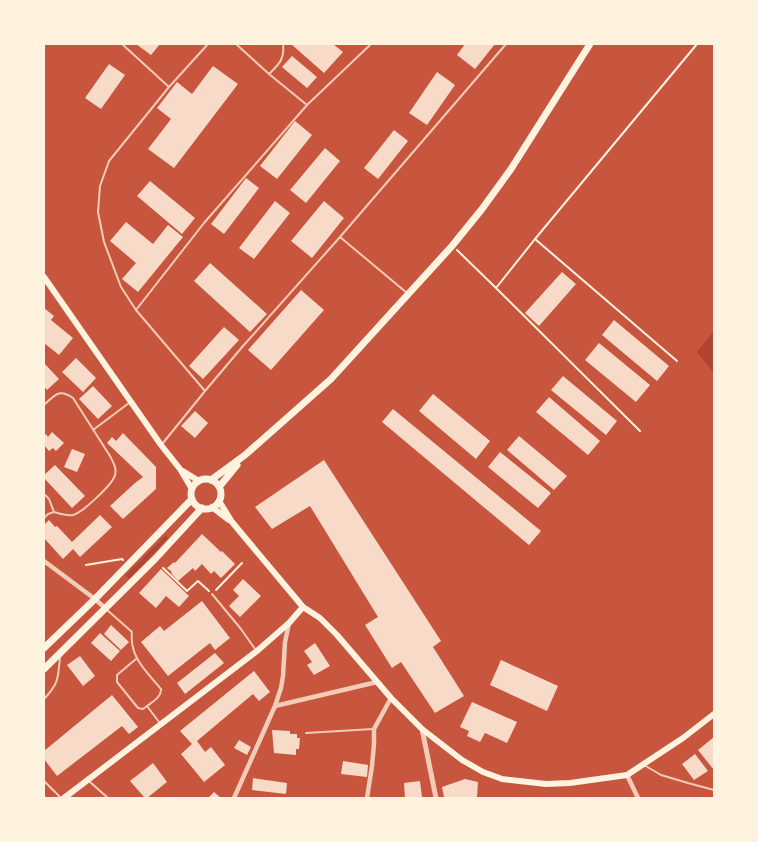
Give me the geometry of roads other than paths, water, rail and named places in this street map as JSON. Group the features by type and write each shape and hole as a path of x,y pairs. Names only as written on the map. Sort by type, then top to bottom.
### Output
{"main road":[{"path":"218,487 246,456 331,379 452,246 512,169 590,44"},
{"path":"44,277 180,469 192,489 192,499 202,508 212,507 219,501"},
{"path":"211,480 246,456"},
{"path":"180,469 198,481"},
{"path":"192,489 198,481 211,480 218,487 220,491 219,501 232,522 303,607 320,618 337,635 391,698 422,729 462,760 483,772 502,779 546,784 627,775 683,738 714,714"},
{"path":"44,648 130,564 192,499"},
{"path":"212,507 232,522"},
{"path":"44,669 155,559 202,508"},
{"path":"62,798 257,651 289,623 303,607"}],"street":[{"path":"44,561 105,608"},
{"path":"234,798 275,706 283,676 285,642 289,623"},
{"path":"275,706 377,682"},
{"path":"367,798 372,766 374,729 391,698"},
{"path":"422,729 436,798"},
{"path":"627,775 638,798"}],"lane":[{"path":"122,44 168,87"},
{"path":"205,391 136,310 121,287 104,242 98,212 100,186 109,161 168,87 208,44"},
{"path":"236,44 307,105"},
{"path":"269,74 281,61 283,44"},
{"path":"136,310 204,223 307,105 369,44"},
{"path":"161,444 242,346 340,237 506,44"},
{"path":"340,237 408,294"},
{"path":"44,405 55,394 61,392 73,398 115,466 116,474 112,482 76,515 66,516 54,512 44,518"},
{"path":"93,430 131,401"},
{"path":"44,494 49,499 54,512"},
{"path":"212,594 242,629 257,651"},
{"path":"105,608 132,632 131,641 136,658 161,689 160,696 143,709 138,708 117,682 116,678 136,658"},
{"path":"44,700 55,686 60,652"},
{"path":"147,706 161,724"},
{"path":"306,733 374,729"},
{"path":"643,765 661,775 714,790"},
{"path":"44,780 62,798"},
{"path":"88,780 108,798"}]}
